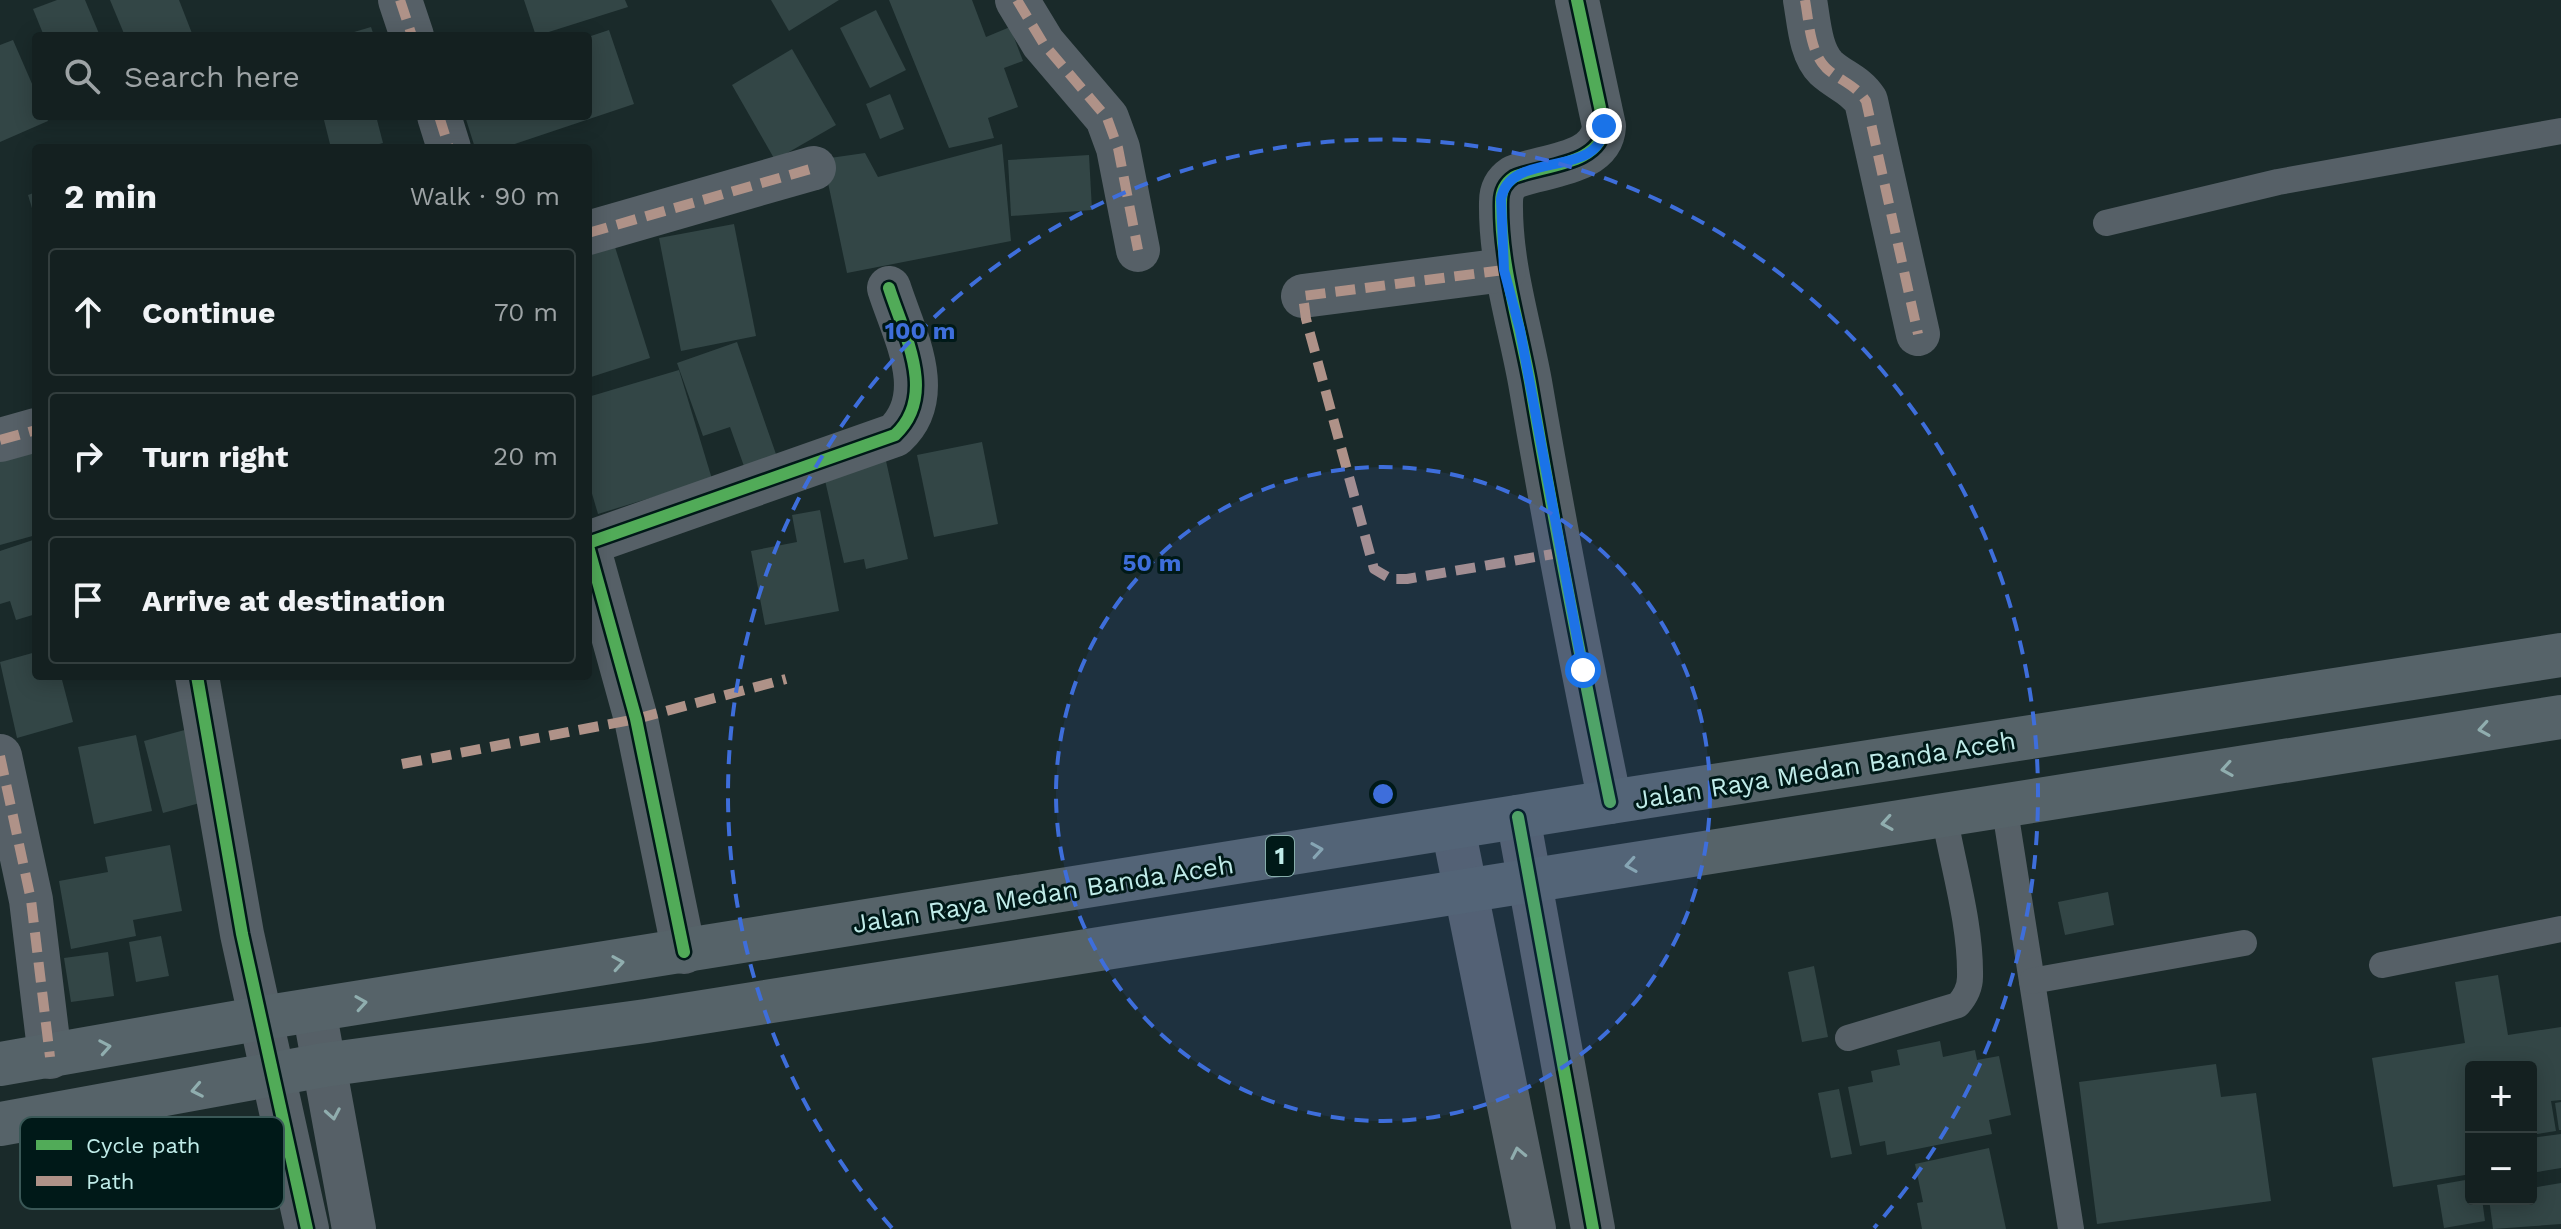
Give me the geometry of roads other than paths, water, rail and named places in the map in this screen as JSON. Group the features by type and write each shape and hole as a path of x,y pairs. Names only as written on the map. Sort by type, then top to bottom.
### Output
{"highway":[{"name":"Jalan Raya Medan Banda Aceh","path":"0,1064 262,1018 1610,802 2561,655"},
{"path":"39,1117 324,1065 646,1021 1465,894 2004,804 2561,717"},
{"path":"0,1124 20,1120"}],"street":[{"path":"400,0 411,32"},
{"path":"1017,0 1043,43 1099,107 1113,132 1138,250"},
{"path":"1577,0 1603,134 1589,154 1525,172 1506,182 1501,199 1504,270 1520,330 1559,553 1610,802"},
{"path":"1805,0 1819,57 1825,67 1856,87 1866,101 1918,334"},
{"path":"440,120 448,144"},
{"path":"592,232 814,168"},
{"path":"1303,296 1504,270"},
{"path":"592,543 895,435 908,424 917,392 916,371 889,288"},
{"path":"0,440 32,431"},
{"path":"592,559 636,719 684,952"},
{"path":"198,680 242,934 282,1117"},
{"path":"0,756 31,900 50,1057"},
{"path":"1518,817 1593,1229"},
{"path":"1453,828 1534,1229"},
{"path":"314,1010 354,1229"},
{"path":"284,1125 307,1229"}],"lane":[{"path":"2106,223 2278,182 2561,131"},
{"path":"2004,804 2071,1229"},
{"path":"1848,1038 1958,1005 1964,998 1970,976 1944,814"},
{"path":"2382,965 2561,929"},
{"path":"2032,981 2244,943"}]}
